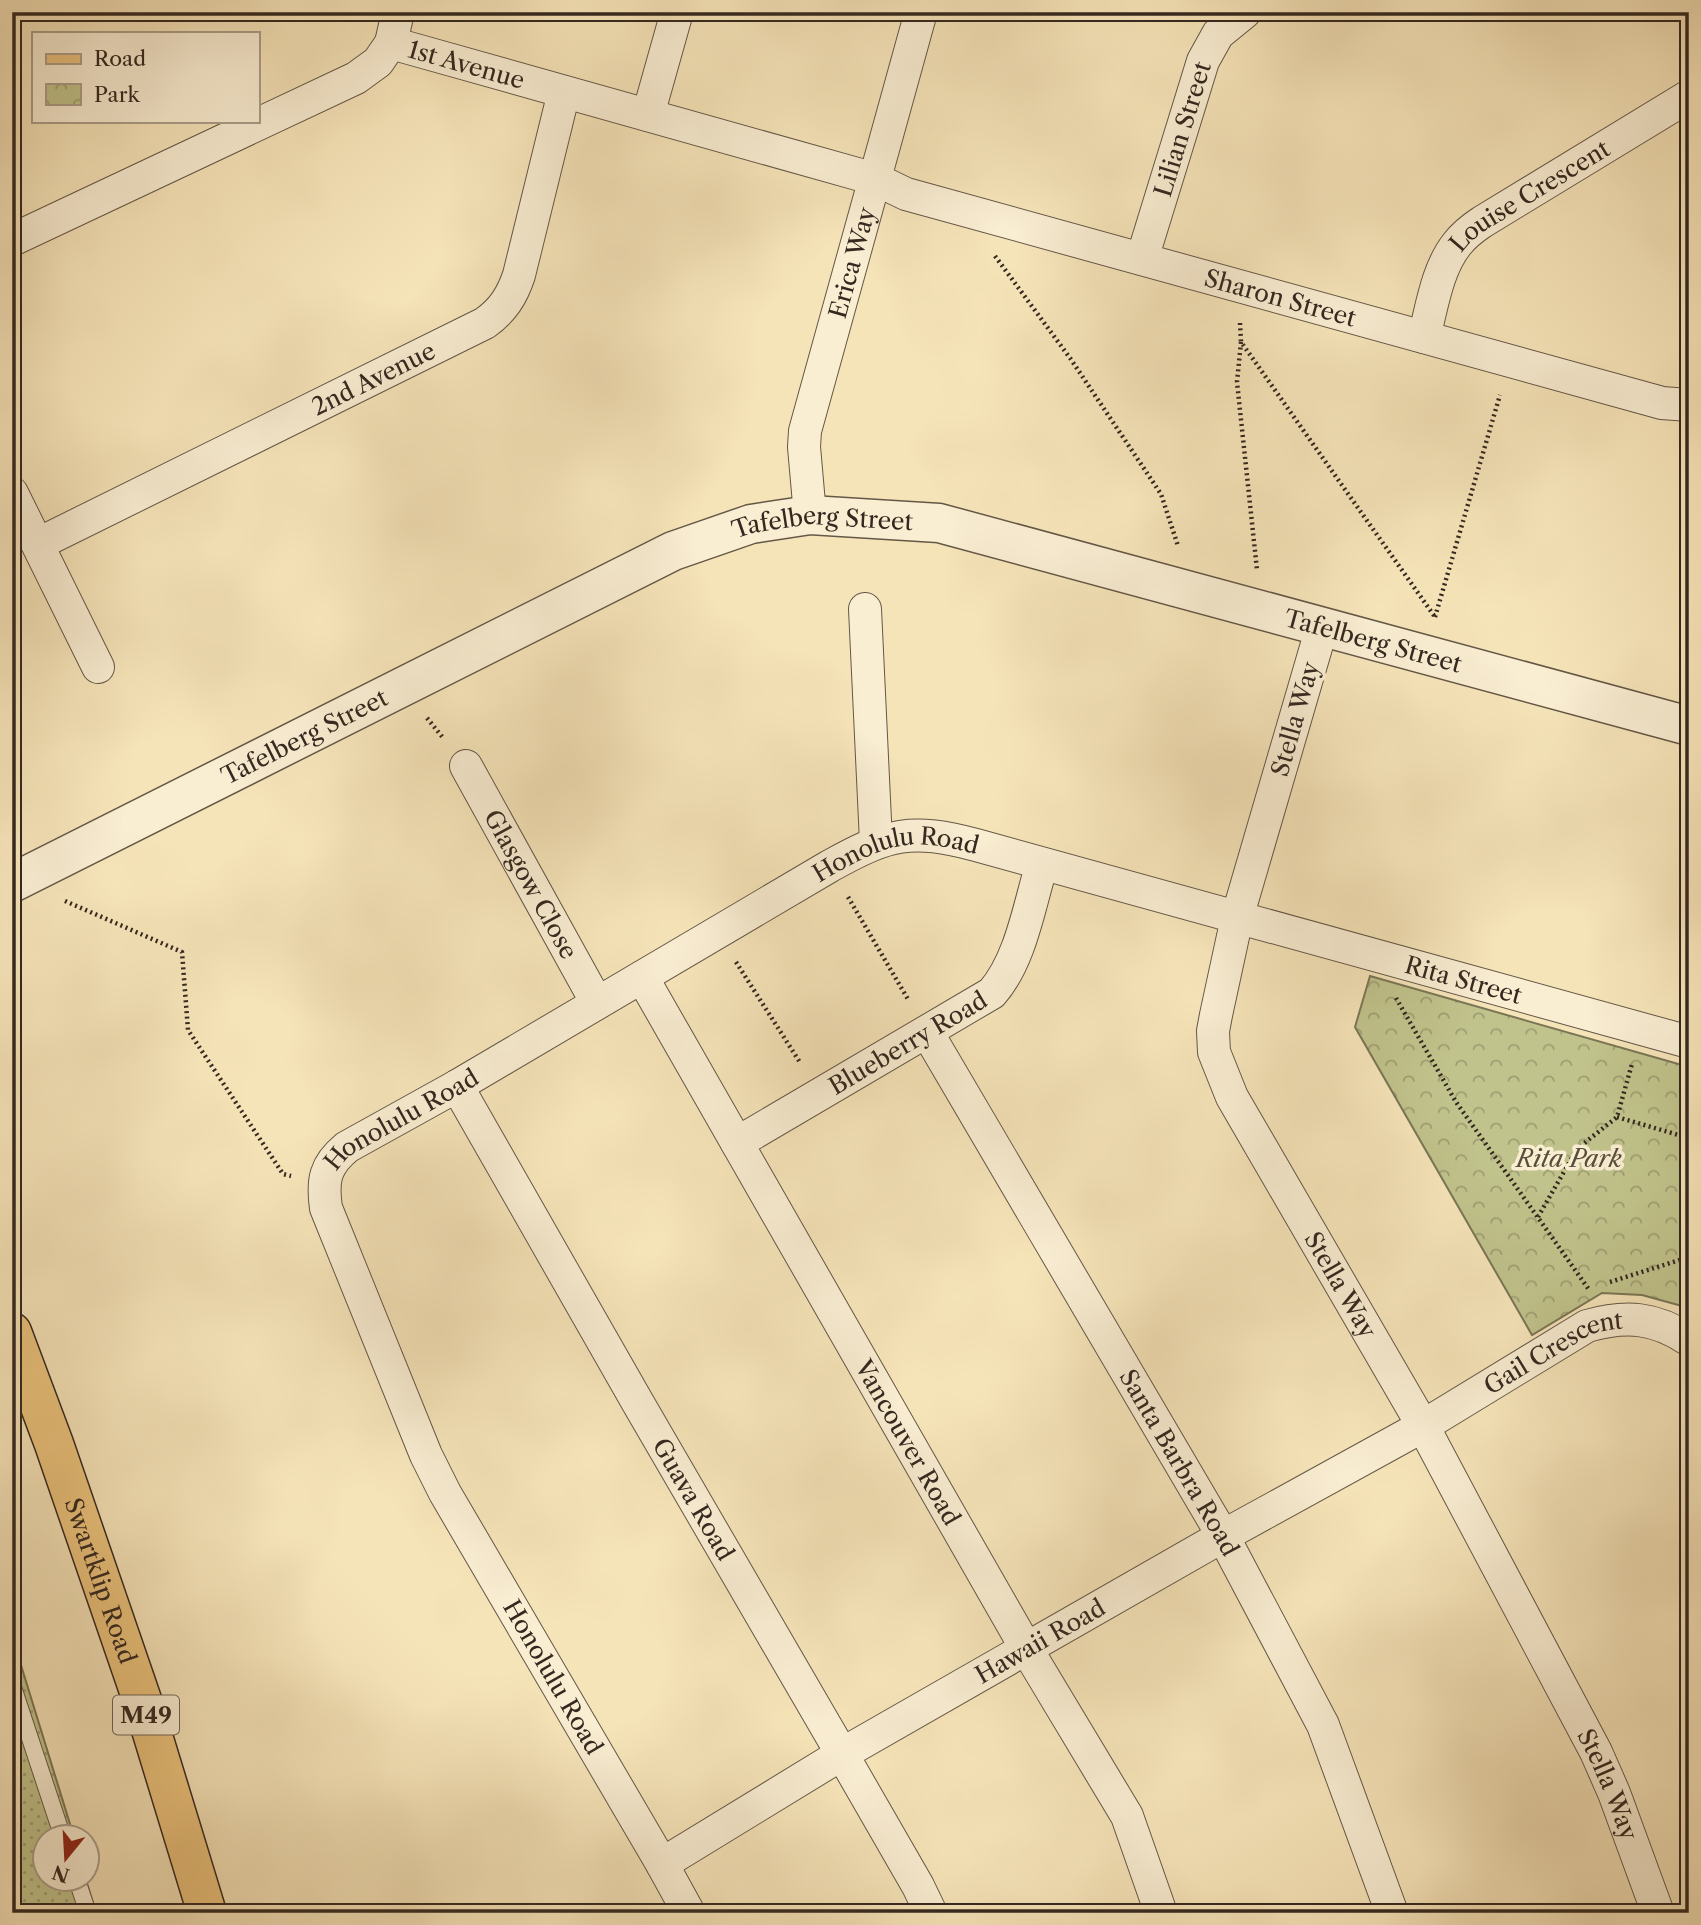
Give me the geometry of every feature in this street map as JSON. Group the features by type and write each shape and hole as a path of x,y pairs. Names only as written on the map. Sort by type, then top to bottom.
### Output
{"main road":[{"name":"Swartklip Road","path":"12,1332 142,1700 207,1913"}],"street":[{"path":"391,43 398,12"},
{"path":"648,115 677,12"},
{"name":"Erica Way","path":"810,515 805,431 921,12"},
{"name":"Lilian Street","path":"1142,259 1203,61 1219,34 1245,12"},
{"name":"1st Avenue","path":"12,240 356,78 378,62 391,43 875,178"},
{"name":"2nd Avenue","path":"38,544 494,317 505,306 519,275 565,92"},
{"name":"Louise Crescent","path":"1424,337 1446,262 1458,243 1471,230 1689,96"},
{"name":"Sharon Street","path":"875,178 906,194 1662,403 1689,405"},
{"path":"12,493 98,667"},
{"name":"Tafelberg Street","path":"12,883 673,551 751,524 810,515 939,523 1689,726"},
{"path":"865,609 876,842"},
{"name":"Stella Way","path":"1322,627 1237,918 1213,1031 1214,1052 1232,1097 1423,1426 1596,1752 1658,1913"},
{"name":"Glasgow Close","path":"466,766 597,1003"},
{"name":"Honolulu Road","path":"689,1913 663,1864 445,1493 426,1455 326,1208 323,1183 326,1172 338,1155 348,1147 457,1086 830,866 876,842 914,834 946,837 1237,918"},
{"name":"Blueberry Road","path":"737,1143 992,993 1003,981 1012,964 1042,864"},
{"name":"Rita Street","path":"1237,918 1689,1042"},
{"name":"Vancouver Road","path":"642,977 1026,1648 1127,1815 1161,1913"},
{"name":"Santa Barbra Road","path":"927,1032 1223,1536 1323,1724 1392,1913"},
{"name":"Guava Road","path":"457,1086 918,1886 931,1913"},
{"name":"Gail Crescent","path":"1423,1426 1587,1326 1607,1320 1632,1318 1656,1323 1689,1340"},
{"name":"Hawaii Road","path":"663,1864 842,1754 1223,1536 1423,1426"}],"lane":[{"path":"12,1684 58,1824"},
{"path":"82,1894 88,1913"}],"path":[{"path":"988,246 1070,358 1161,494 1181,557"},
{"path":"1240,318 1241,342 1237,382 1258,578"},
{"path":"1241,342 1435,617"},
{"path":"1432,628 1501,391"},
{"path":"830,866 927,1032"},
{"path":"63,900 182,952 188,1030 283,1174 323,1183"},
{"path":"718,932 820,1095"},
{"path":"1396,997 1455,1101 1595,1297"},
{"path":"1538,1217 1577,1149 1617,1117 1634,1059"},
{"path":"1617,1117 1682,1136 1689,1145"},
{"path":"1602,1284 1689,1257"}],"green space":[{"name":"Rita Park","path":"1370,976 1689,1067 1689,1308 1642,1295 1602,1293 1532,1335 1355,1027"},
{"path":"12,1636 70,1824 32,1824 32,1894 90,1894 96,1913 12,1913"}]}
